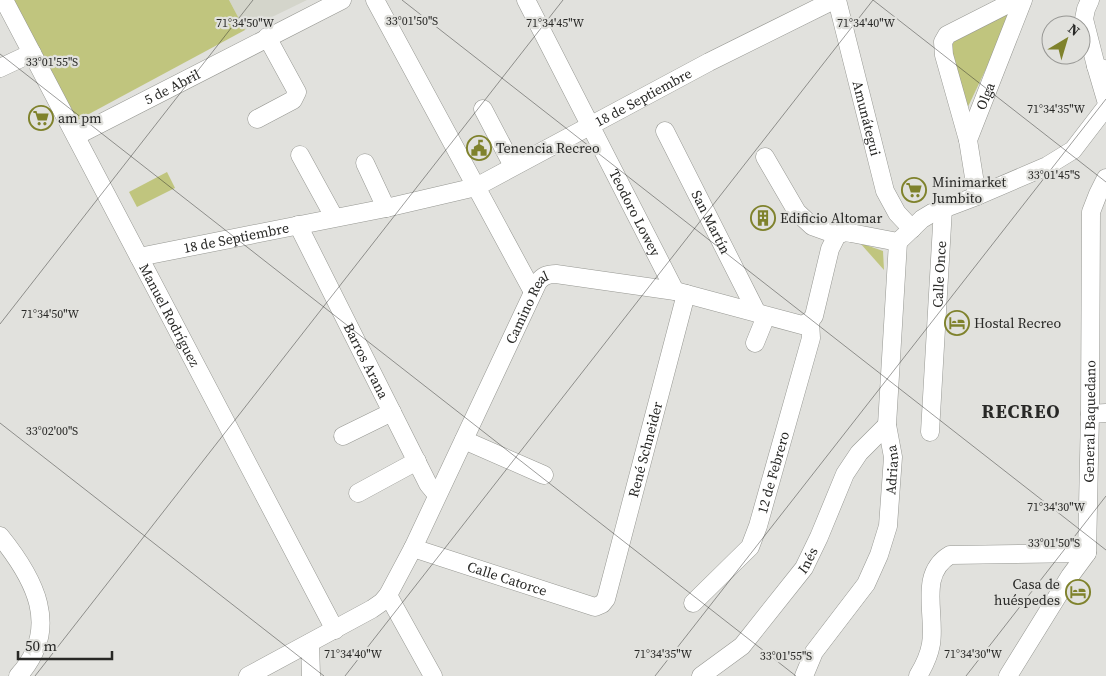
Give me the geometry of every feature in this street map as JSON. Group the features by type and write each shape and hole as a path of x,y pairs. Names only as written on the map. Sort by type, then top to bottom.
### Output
{"street":[{"name":"Manuel Rodríguez","path":"4,0 335,630"},
{"name":"5 de Abril","path":"76,136 342,0"},
{"path":"375,0 533,292"},
{"name":"Teodoro Lowey","path":"526,0 680,293"},
{"name":"18 de Septiembre","path":"139,257 386,208 476,187 512,166 718,58 835,0"},
{"name":"Amunátegui","path":"835,0 885,191 897,213 912,229"},
{"path":"977,196 968,140 944,56 943,42 946,35 1016,0"},
{"name":"Olga","path":"968,140 1023,0"},
{"path":"1090,0 1084,19 1101,68 1106,100"},
{"path":"257,119 293,100 297,92 267,37"},
{"path":"0,68 32,52"},
{"path":"765,157 797,212 812,226 837,235 845,232 898,242 922,219 943,208 977,196 1047,166 1073,150 1106,107"},
{"path":"483,109 512,166"},
{"name":"San Martín","path":"665,131 761,314"},
{"path":"300,155 334,218"},
{"path":"365,163 386,208"},
{"name":"General Baquedano","path":"1087,553 1098,413 1091,212 1106,178"},
{"name":"Calle Once","path":"930,432 943,208"},
{"name":"Barros Arana","path":"298,225 428,484 438,496"},
{"path":"810,321 814,316 830,249 837,235"},
{"name":"Adriana","path":"804,676 814,652 866,584 879,555 888,526 892,457 888,425 898,242"},
{"name":"Camino Real","path":"248,676 372,609 388,595 438,496 533,292 543,276 549,274 680,293 802,325 810,321"},
{"name":"René Schneider","path":"602,604 606,599 680,293"},
{"path":"755,343 761,314"},
{"name":"12 de Febrero","path":"693,603 750,548 758,526 811,338 810,321"},
{"path":"343,436 392,412"},
{"name":"Inés","path":"701,676 742,646 804,568 845,474 859,453 888,425"},
{"path":"464,440 544,475"},
{"path":"358,493 417,461"},
{"path":"0,536 24,569 35,590 40,610 40,632 34,651 18,676"},
{"name":"Calle Catorce","path":"413,548 595,607 602,604"},
{"path":"918,676 927,660 932,642 932,575 942,560 950,555 1087,553"},
{"path":"1008,676 1070,576 1087,553"},
{"path":"388,595 433,676"},
{"path":"310,643 311,676"}],"shaded area":[{"path":"229,0 307,0 245,30"}],"green space":[{"path":"13,0 229,0 245,30 76,121"},
{"path":"1010,7 1012,14 966,111 952,58 952,45 958,36"},
{"path":"167,172 175,188 137,207 129,192"},
{"path":"860,243 883,251 884,270"}],"place":[{"name":"am pm","path":"41,118"},
{"name":"Tenencia Recreo","path":"479,148"},
{"name":"Minimarket Jumbito","path":"914,190"},
{"name":"Edificio Altomar","path":"763,218"},
{"name":"Hostal Recreo","path":"957,323"},
{"name":"Casa de huéspedes","path":"1078,592"}],"district":[{"name":"RECREO","path":"1021,411"}]}
